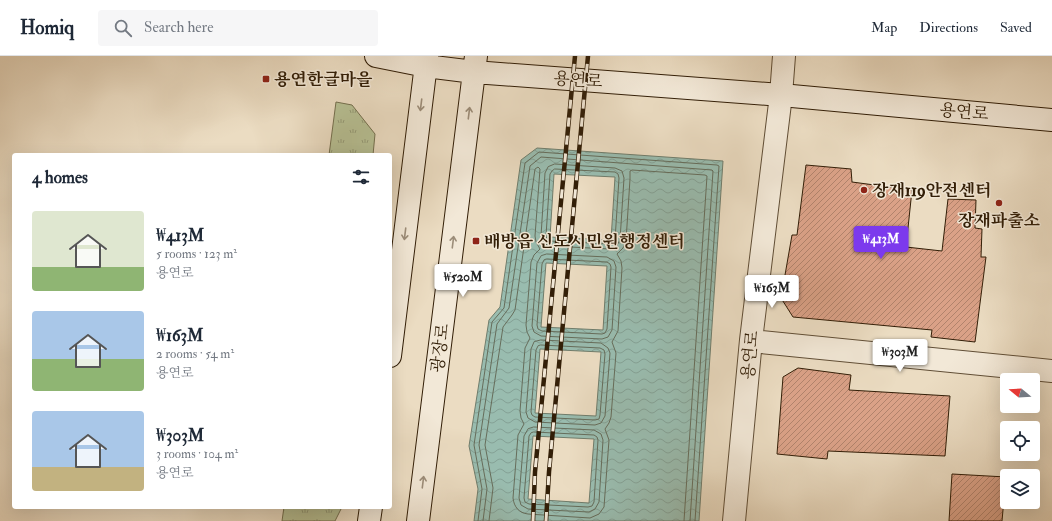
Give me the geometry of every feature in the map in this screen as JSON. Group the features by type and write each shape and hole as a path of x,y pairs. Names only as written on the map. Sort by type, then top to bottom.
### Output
{"street":[{"name":"용연로","path":"376,56 475,64 781,95 1052,120"},
{"path":"781,95 784,56"},
{"path":"392,340 427,61"},
{"name":"광장로","path":"418,521 475,64"},
{"name":"용연로","path":"734,521 751,341 781,95"},
{"path":"751,341 1052,370"},
{"path":"369,521 371,509"}],"green space":[{"path":"336,102 352,105 375,134 373,153 329,153"},
{"path":"284,509 341,509 335,521 282,521"}],"water":[{"path":"537,148 723,161 699,521 474,521 478,489 469,446 489,320 500,307 521,160","holes":["554,174 615,177 611,240 550,237","546,263 607,266 603,330 541,327","540,349 601,352 596,416 535,413","533,436 594,439 589,503 528,499"]}],"building":[{"path":"806,165 851,169 852,182 912,190 906,247 942,251 948,199 976,200 975,228 982,229 981,257 986,257 975,342 931,337 932,330 793,317 781,298 792,235 797,235"},
{"path":"798,368 851,375 849,390 950,396 945,456 828,451 827,459 777,454 783,377"},
{"path":"952,474 1000,477 1000,509 1003,509 1002,521 949,521"}],"railway":[{"path":"533,521 535,472 575,56"},
{"path":"546,521 549,472 588,56"}],"place":[{"name":"용연한글마을","path":"266,79"},
{"name":"장재119안전센터","path":"864,190"},
{"name":"장재파출소","path":"999,203"},
{"name":"배방읍 신도시민원행정센터","path":"476,241"}]}
